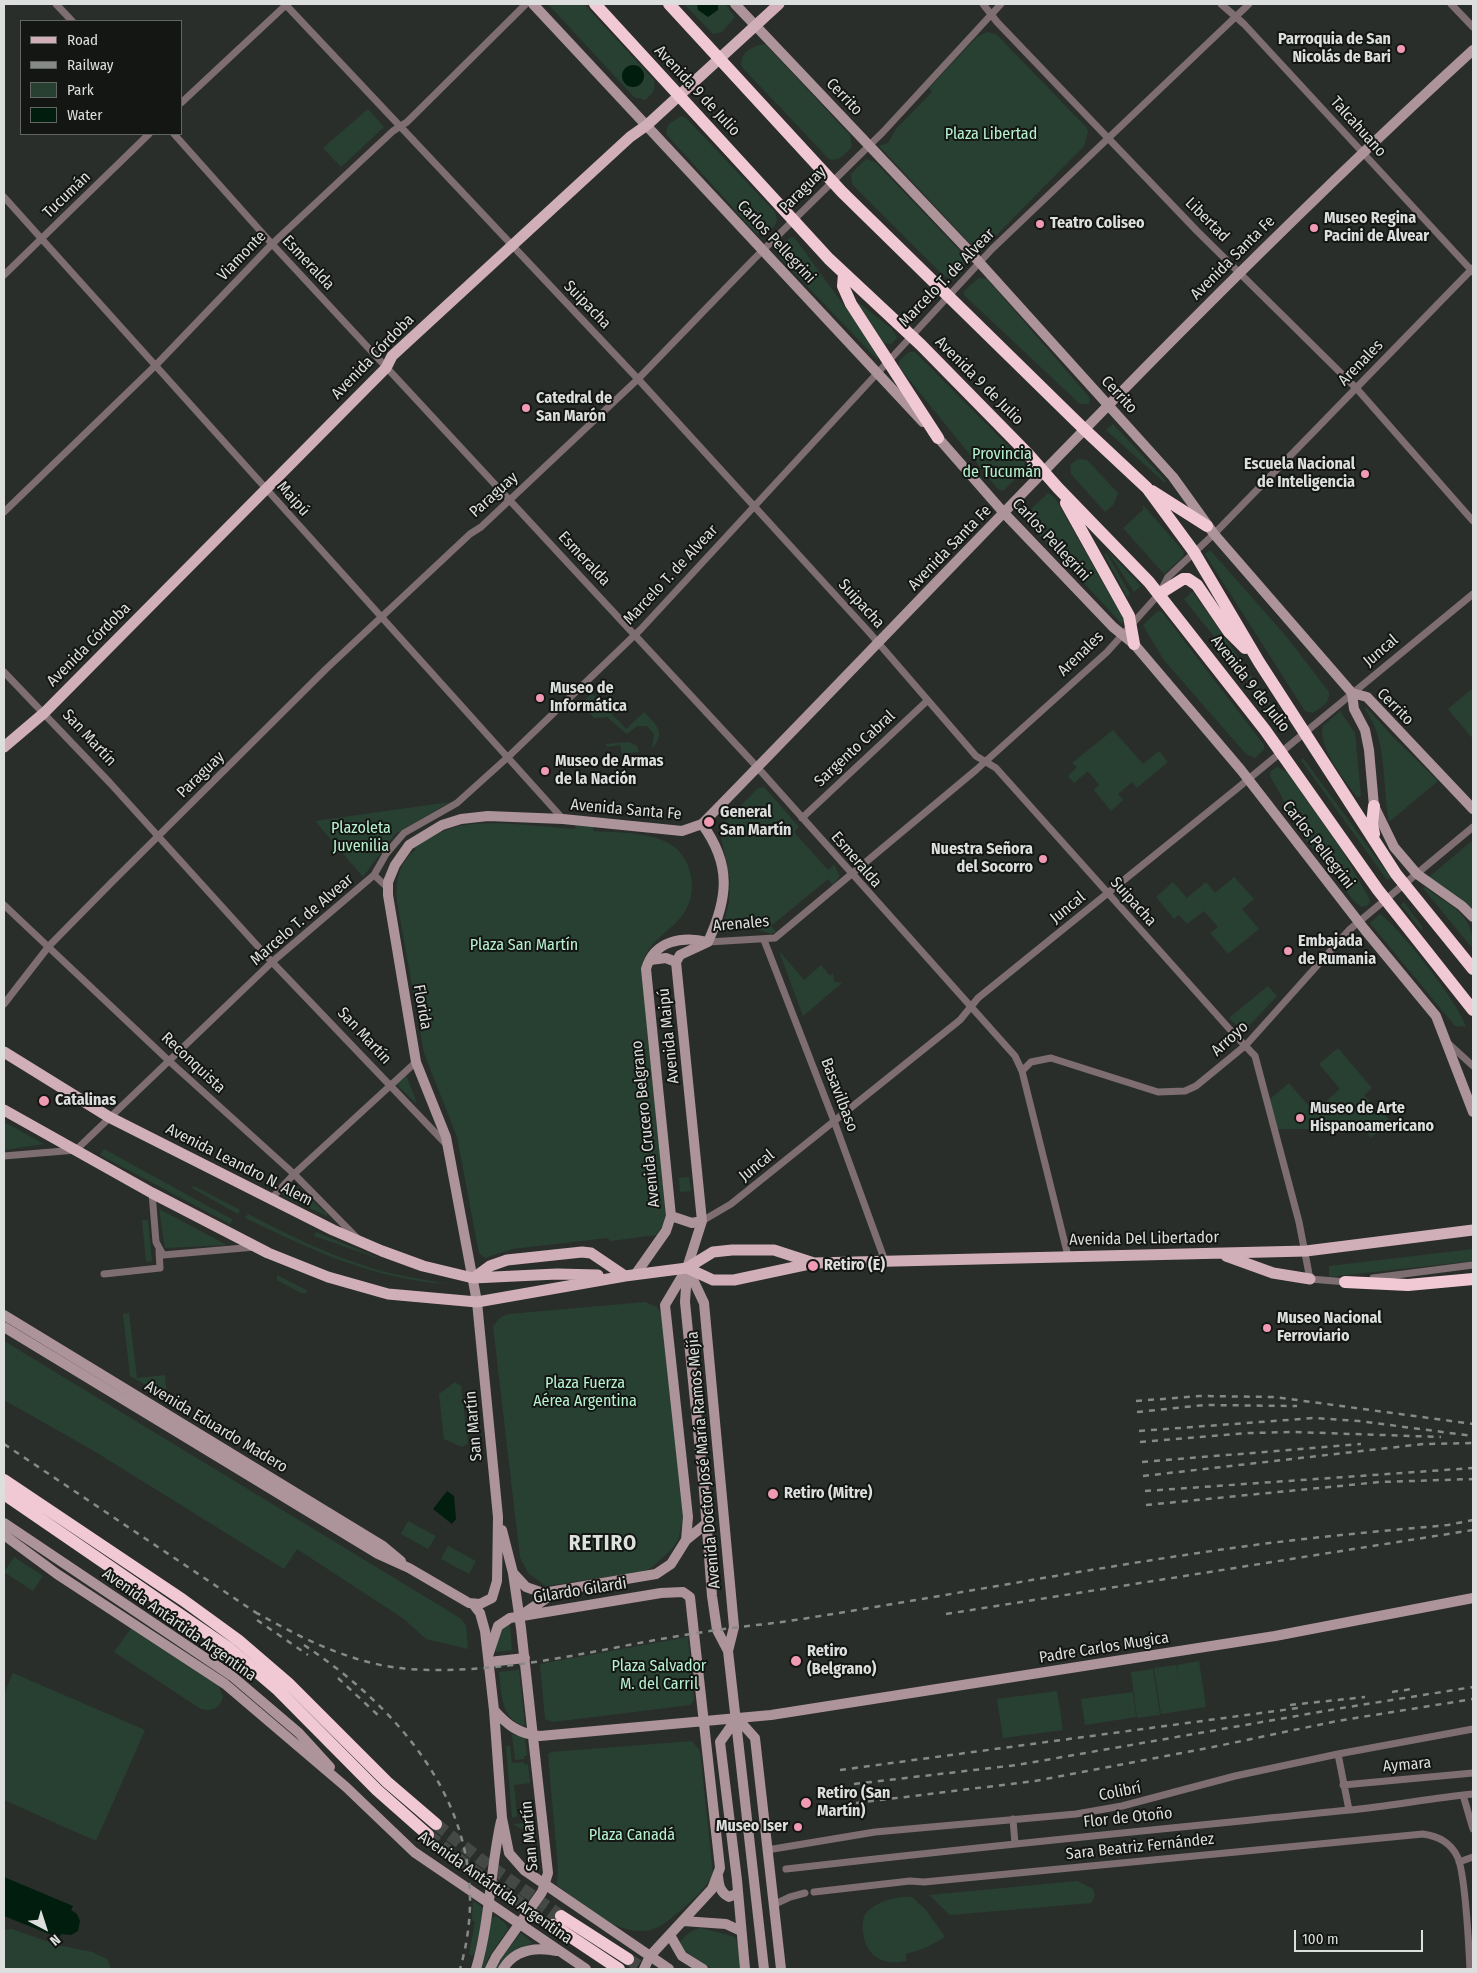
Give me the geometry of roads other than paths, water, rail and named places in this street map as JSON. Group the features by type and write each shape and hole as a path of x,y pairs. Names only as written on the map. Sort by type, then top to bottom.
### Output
{"highway":[{"name":"Avenida 9 de Julio","path":"596,4 844,274 911,335 1045,472 1159,594 1281,752 1385,899 1473,1010"},
{"name":"Avenida 9 de Julio","path":"669,4 832,181 1085,430 1147,488 1194,552 1259,662 1404,884 1473,969"},
{"path":"844,274 843,286 848,299 938,438"},
{"path":"1058,488 1131,624 1134,644"},
{"path":"1147,488 1211,530"},
{"path":"1159,594 1183,579 1194,582 1230,632 1259,662"},
{"path":"1374,806 1372,824 1376,842"},
{"path":"1345,1282 1408,1285 1473,1279"},
{"path":"4,1480 183,1600 238,1640 288,1683 387,1782 436,1824"},
{"path":"4,1494 230,1649 278,1690 377,1790 428,1835"},
{"path":"618,1969 557,1920 628,1959"}],"main road":[{"name":"Carlos Pellegrini","path":"533,4 877,372 1004,513 1121,636 1134,644 1248,780 1359,922 1436,1016 1449,1044 1473,1112"},
{"name":"Cerrito","path":"735,4 980,262 1173,477 1211,530 1352,693 1367,697 1473,809"},
{"name":"Avenida Córdoba","path":"4,746 44,713 386,368 392,356 630,137 647,125 779,4"},
{"name":"Avenida Santa Fe","path":"388,888 395,865 404,852 421,836 442,825 478,816 563,819 682,832 702,824 1239,272 1363,152 1473,50"},
{"path":"1352,693 1354,708 1365,730 1368,744 1374,806 1394,847 1417,874 1462,906 1473,917"},
{"path":"650,960 666,958 676,962 680,955 708,942 717,922 725,890 721,862 715,844 702,824"},
{"name":"Florida","path":"388,888 416,1062 447,1145"},
{"name":"Arenales","path":"650,960 655,951 671,942 690,938 708,942"},
{"name":"Avenida Crucero Belgrano","path":"630,1275 666,1231 671,1216 646,974 650,960"},
{"name":"Avenida Maipú","path":"676,962 702,1221 687,1268"},
{"name":"Avenida Leandro N. Alem","path":"4,1052 109,1117 270,1200 362,1244 423,1266 473,1278"},
{"path":"4,1110 152,1192 257,1247 321,1275 375,1291 436,1300 477,1302"},
{"name":"San Martín","path":"447,1145 477,1302 498,1517 495,1593 489,1600 473,1604 482,1618 488,1659 494,1710 502,1818"},
{"path":"671,1216 692,1223 702,1221"},
{"name":"Avenida Del Libertador","path":"687,1268 713,1280 734,1280 814,1263 1306,1251 1473,1230"},
{"name":"Avenida Del Libertador","path":"477,1302 630,1275 687,1268 713,1252 774,1250 814,1263"},
{"path":"473,1278 490,1266 507,1260 582,1252 591,1253 630,1275"},
{"path":"1222,1254 1273,1273 1310,1279"},
{"name":"Avenida Doctor José María Ramos Mejía","path":"686,1540 687,1509 680,1422 665,1304 687,1268"},
{"name":"Avenida Doctor José María Ramos Mejía","path":"687,1268 684,1302 717,1630 728,1651 764,1969"},
{"name":"Avenida Doctor José María Ramos Mejía","path":"687,1268 703,1298 705,1312 732,1593 734,1634 728,1651"},
{"name":"Avenida Del Libertador","path":"473,1278 557,1274 630,1275"},
{"name":"Avenida Eduardo Madero","path":"4,1315 383,1546 409,1568"},
{"name":"Avenida Eduardo Madero","path":"4,1327 378,1554 409,1568 473,1604"},
{"path":"687,1509 696,1520 706,1523"},
{"name":"San Martín","path":"498,1517 513,1573 520,1616 548,1856 546,1886"},
{"name":"Avenida Antártida Argentina","path":"4,1523 232,1676 314,1748 346,1787"},
{"path":"686,1540 706,1523"},
{"name":"Avenida Antártida Argentina","path":"4,1535 58,1574 225,1684 346,1787 414,1852 586,1969"},
{"name":"Gilardo Gilardi","path":"520,1616 558,1591 656,1574 676,1558 686,1540"},
{"path":"513,1573 523,1584 534,1591 558,1591"},
{"name":"Gilardo Gilardi","path":"520,1616 661,1593 686,1594"},
{"name":"Avenida Doctor José María Ramos Mejía","path":"686,1594 692,1603 720,1868 718,1876"},
{"name":"Padre Carlos Mugica","path":"535,1736 579,1734 805,1710 1275,1636 1473,1598"},
{"path":"520,1616 500,1624 488,1659 525,1658"},
{"path":"494,1710 512,1728 535,1736"},
{"path":"745,1969 720,1742 737,1718 755,1738 781,1969"},
{"path":"476,1969 485,1933 494,1850 502,1818"},
{"name":"Avenida Antártida Argentina","path":"502,1818 512,1858 520,1867 669,1969"},
{"path":"718,1876 720,1888 724,1894 729,1897 738,1893"},
{"path":"639,1969 712,1889 718,1876"},
{"path":"490,1969 546,1886"},
{"path":"683,1921 726,1924 742,1931"},
{"path":"670,1935 682,1956 703,1969"},
{"path":"503,1969 511,1958 523,1952 542,1949 559,1951"},
{"path":"644,1969 650,1956"}],"street":[{"path":"56,4 71,20"},
{"path":"182,102 286,4"},
{"name":"Suipacha","path":"286,4 755,506 976,756 987,760 996,768 1255,1056 1306,1251 1310,1279"},
{"name":"Viamonte","path":"4,512 156,365 272,244 400,127 513,20 526,4"},
{"name":"Libertad","path":"982,4 1106,138 1357,389 1473,521"},
{"name":"Paraguay","path":"4,1004 49,946 158,835 327,668 470,534 482,527 638,379 763,250 883,132 1001,4"},
{"name":"Talcahuano","path":"1220,4 1235,17 1363,152 1472,270"},
{"name":"Marcelo T. de Alvear","path":"76,1150 272,962 374,875 386,854 404,833 457,803 508,757 635,635 980,262 1106,138 1249,4"},
{"path":"1452,4 1473,27"},
{"name":"Tucumán","path":"4,275 148,135"},
{"name":"Esmeralda","path":"175,135 386,368 758,768 851,875 971,1007"},
{"name":"Maipú","path":"4,197 563,819"},
{"name":"Arenales","path":"708,942 775,938 987,760 1107,652 1159,594 1168,577 1194,552 1211,530 1357,389 1472,270"},
{"name":"Juncal","path":"702,1221 731,1204 960,1020 978,998 1248,780 1473,594"},
{"name":"San Martín","path":"4,672 158,835 272,962 447,1145"},
{"name":"Sargento Cabral","path":"802,818 927,701"},
{"name":"Arroyo","path":"1022,1071 1031,1062 1051,1058 1158,1092 1185,1091 1202,1082 1246,1045 1359,922 1473,827"},
{"path":"374,875 388,888"},
{"name":"Reconquista","path":"4,905 168,1060 294,1174 362,1244"},
{"name":"Basavilbaso","path":"764,940 834,1121 885,1261"},
{"path":"971,1007 1015,1056 1022,1071 1068,1256"},
{"path":"1449,1044 1473,1066"},
{"path":"270,1200 294,1174 416,1062"},
{"path":"4,1156 76,1150"},
{"path":"104,1274 160,1268 152,1192"},
{"path":"159,1251 163,1255 172,1256 257,1247"},
{"path":"1310,1279 1345,1282 1473,1265"},
{"name":"Colibrí","path":"767,1850 875,1832 1076,1814 1122,1806 1227,1778 1338,1754 1473,1729"},
{"path":"1338,1754 1349,1810"},
{"name":"Aymara","path":"1343,1785 1473,1773"},
{"name":"Flor de Otoño","path":"786,1869 1146,1829 1349,1810 1473,1794"},
{"path":"1463,1795 1473,1829"},
{"path":"1013,1819 1014,1844"},
{"name":"Sara Beatriz Fernández","path":"814,1892 901,1882 934,1881 1411,1834 1436,1836 1446,1842 1459,1860"},
{"path":"1470,1969 1459,1860 1473,1857"},
{"path":"773,1905 790,1897 805,1893"},
{"path":"1469,1956 1473,1947"}],"water":[{"path":"697,4 718,4 718,10 708,17 698,10"},
{"path":"633,65 643,72 644,76 637,86 633,87 623,80 622,76 629,66"},
{"path":"447,1491 454,1496 456,1519 452,1524 433,1509"},
{"path":"4,1877 73,1906 71,1910 77,1914 80,1921 78,1931 71,1935 61,1934 59,1938 4,1916"}],"tunnel":[{"path":"436,1824 480,1859 561,1916"},
{"path":"428,1835 477,1873 553,1925"},
{"path":"628,1959 644,1969"}],"railway":[{"path":"1136,1401 1200,1396 1275,1397 1473,1424"},
{"path":"1137,1412 1205,1405 1297,1406"},
{"path":"1139,1431 1314,1418 1359,1421 1473,1436"},
{"path":"1140,1442 1249,1433 1294,1432 1441,1437"},
{"path":"1143,1476 1423,1444 1473,1443"},
{"path":"4,1444 261,1616"},
{"path":"1142,1462 1361,1444"},
{"path":"1145,1491 1473,1468"},
{"path":"1146,1505 1380,1482 1473,1479"},
{"path":"255,1612 310,1641 367,1662 408,1669 446,1670 483,1668 557,1658 667,1638 789,1621 1190,1554 1297,1540 1448,1525 1473,1520"},
{"path":"946,1614 1473,1530"},
{"path":"257,1620 308,1655"},
{"path":"304,1645 344,1674 381,1707 413,1743 439,1783 457,1825 468,1870 469,1918 460,1969"},
{"path":"338,1678 380,1717"},
{"path":"854,1784 1017,1765 1473,1687"},
{"path":"1392,1692 1412,1689"},
{"path":"1290,1705 1365,1697"},
{"path":"856,1803 1035,1781 1337,1721 1473,1699"},
{"path":"840,1770 1298,1708"}],"place":[{"name":"Parroquia de San Nicolás de Bari","path":"1401,49"},
{"name":"Teatro Coliseo","path":"1040,224"},
{"name":"Museo Regina Pacini de Alvear","path":"1314,228"},
{"name":"Catedral de San Marón","path":"526,408"},
{"name":"Escuela Nacional de Inteligencia","path":"1365,474"},
{"name":"Museo de Informática","path":"540,698"},
{"name":"Museo de Armas de la Nación","path":"545,771"},
{"name":"General San Martín","path":"709,822"},
{"name":"Nuestra Señora del Socorro","path":"1043,859"},
{"name":"Embajada de Rumania","path":"1288,951"},
{"name":"Catalinas","path":"44,1101"},
{"name":"Museo de Arte Hispanoamericano","path":"1300,1118"},
{"name":"Retiro (E)","path":"813,1266"},
{"name":"Museo Nacional Ferroviario","path":"1267,1328"},
{"name":"Retiro (Mitre)","path":"773,1494"},
{"name":"Retiro (Belgrano)","path":"796,1661"},
{"name":"Retiro (San Martín)","path":"806,1803"},
{"name":"Museo Iser","path":"798,1827"}],"district":[{"name":"RETIRO","path":"603,1544"}],"park label":[{"name":"Plaza Libertad","path":"991,135"},
{"name":"Provincia de Tucumán","path":"1002,464"},
{"name":"Plazoleta Juvenilia","path":"361,838"},
{"name":"Plaza San Martín","path":"524,946"},
{"name":"Plaza Fuerza Aérea Argentina","path":"585,1393"},
{"name":"Plaza Salvador M. del Carril","path":"659,1676"},
{"name":"Plaza Canadá","path":"632,1836"}]}
